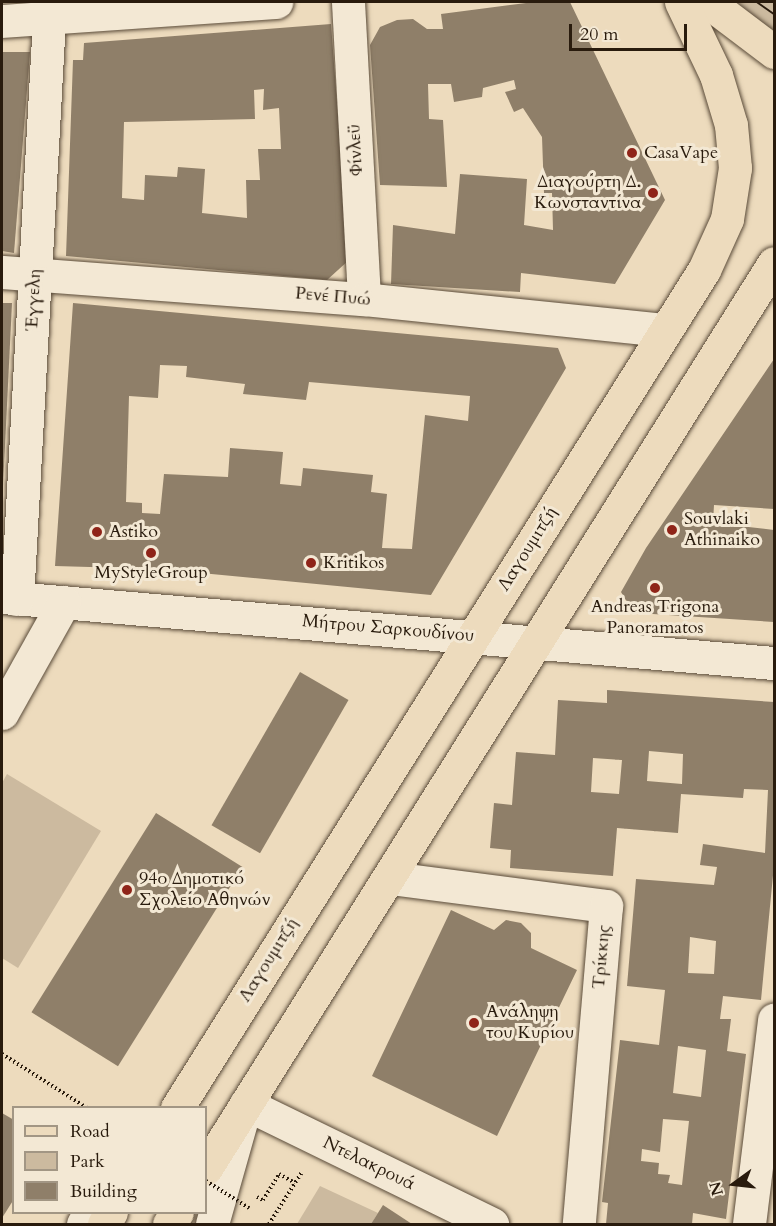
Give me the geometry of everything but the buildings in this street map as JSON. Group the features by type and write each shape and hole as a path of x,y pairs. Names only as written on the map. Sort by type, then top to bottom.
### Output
{"main road":[{"name":"Λαγουμιτζή","path":"178,1106 664,330 704,270 727,219 735,168 731,125 716,75 681,2"},
{"path":"708,2 774,52"},
{"path":"207,1166 539,643 774,264"}],"street":[{"path":"2,21 50,10 276,2"},
{"name":"Φίνλεϋ","path":"348,2 364,299"},
{"name":"Έγγελη","path":"9,598 35,274 50,10"},
{"name":"Ρενέ Πυώ","path":"2,272 364,299 664,330"},
{"name":"Μήτρου Σαρκουδίνου","path":"9,598 473,635 539,643 774,663"},
{"path":"2,713 64,602"},
{"name":"Τρίκκης","path":"391,878 606,906 579,1224"},
{"path":"749,1224 774,1020"},
{"name":"Λαγουμιτζή","path":"162,1106 201,1069"},
{"path":"212,1224 246,1104"},
{"name":"Ντελακρουά","path":"246,1104 492,1224"}],"path":[{"path":"2,1054 85,1106"},
{"path":"269,1224 322,1141"},
{"path":"246,1190 263,1200 279,1174 295,1184"},
{"path":"207,1182 249,1208"}],"green space":[{"path":"735,2 774,2 774,33 756,19"},
{"path":"7,774 101,831 18,968 2,958 2,783"},
{"path":"320,1186 378,1213 371,1224 297,1224"}],"tram line":[{"path":"757,2 774,14"}],"place":[{"name":"CasaVape","path":"632,153"},
{"name":"Διαγούρτη Δ. Κωνσταντίνα","path":"653,193"},
{"name":"Souvlaki Athinaiko","path":"672,530"},
{"name":"Astiko","path":"97,532"},
{"name":"MyStyleGroup","path":"151,553"},
{"name":"Kritikos","path":"311,563"},
{"name":"Andreas Trigona Panoramatos","path":"655,588"},
{"name":"94ο Δημοτικό Σχολείο Αθηνών","path":"127,890"},
{"name":"Ανάληψη του Κυρίου","path":"474,1023"}]}
